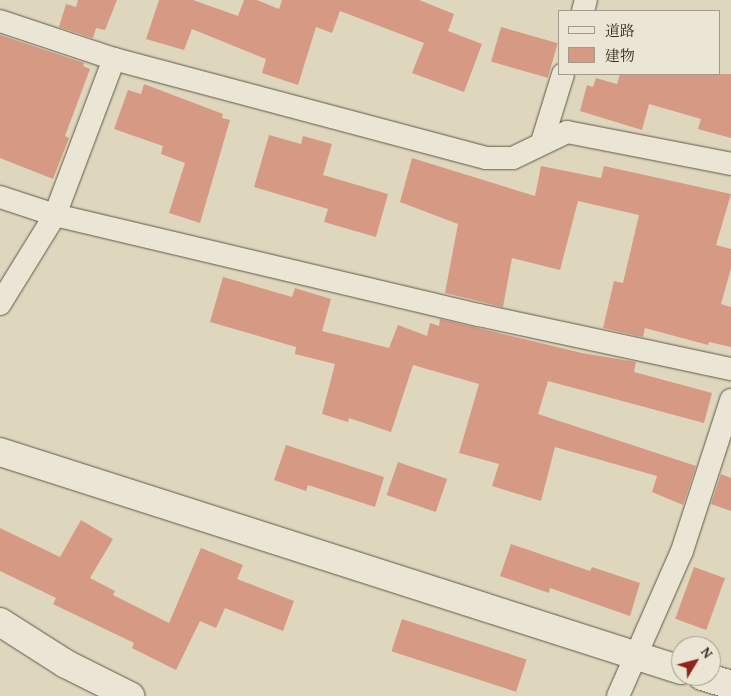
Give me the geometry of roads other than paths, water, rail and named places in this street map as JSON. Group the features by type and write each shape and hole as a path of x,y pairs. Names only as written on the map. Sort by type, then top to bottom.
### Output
{"street":[{"path":"0,21 114,59 486,158 513,158 542,142 567,132 731,164"},
{"path":"0,304 55,215 114,59"},
{"path":"542,142 564,75"},
{"path":"0,197 55,215 479,315 731,369"},
{"path":"618,696 633,655 682,551 731,400"},
{"path":"0,452 671,667"},
{"path":"0,622 66,664 130,696"}]}
